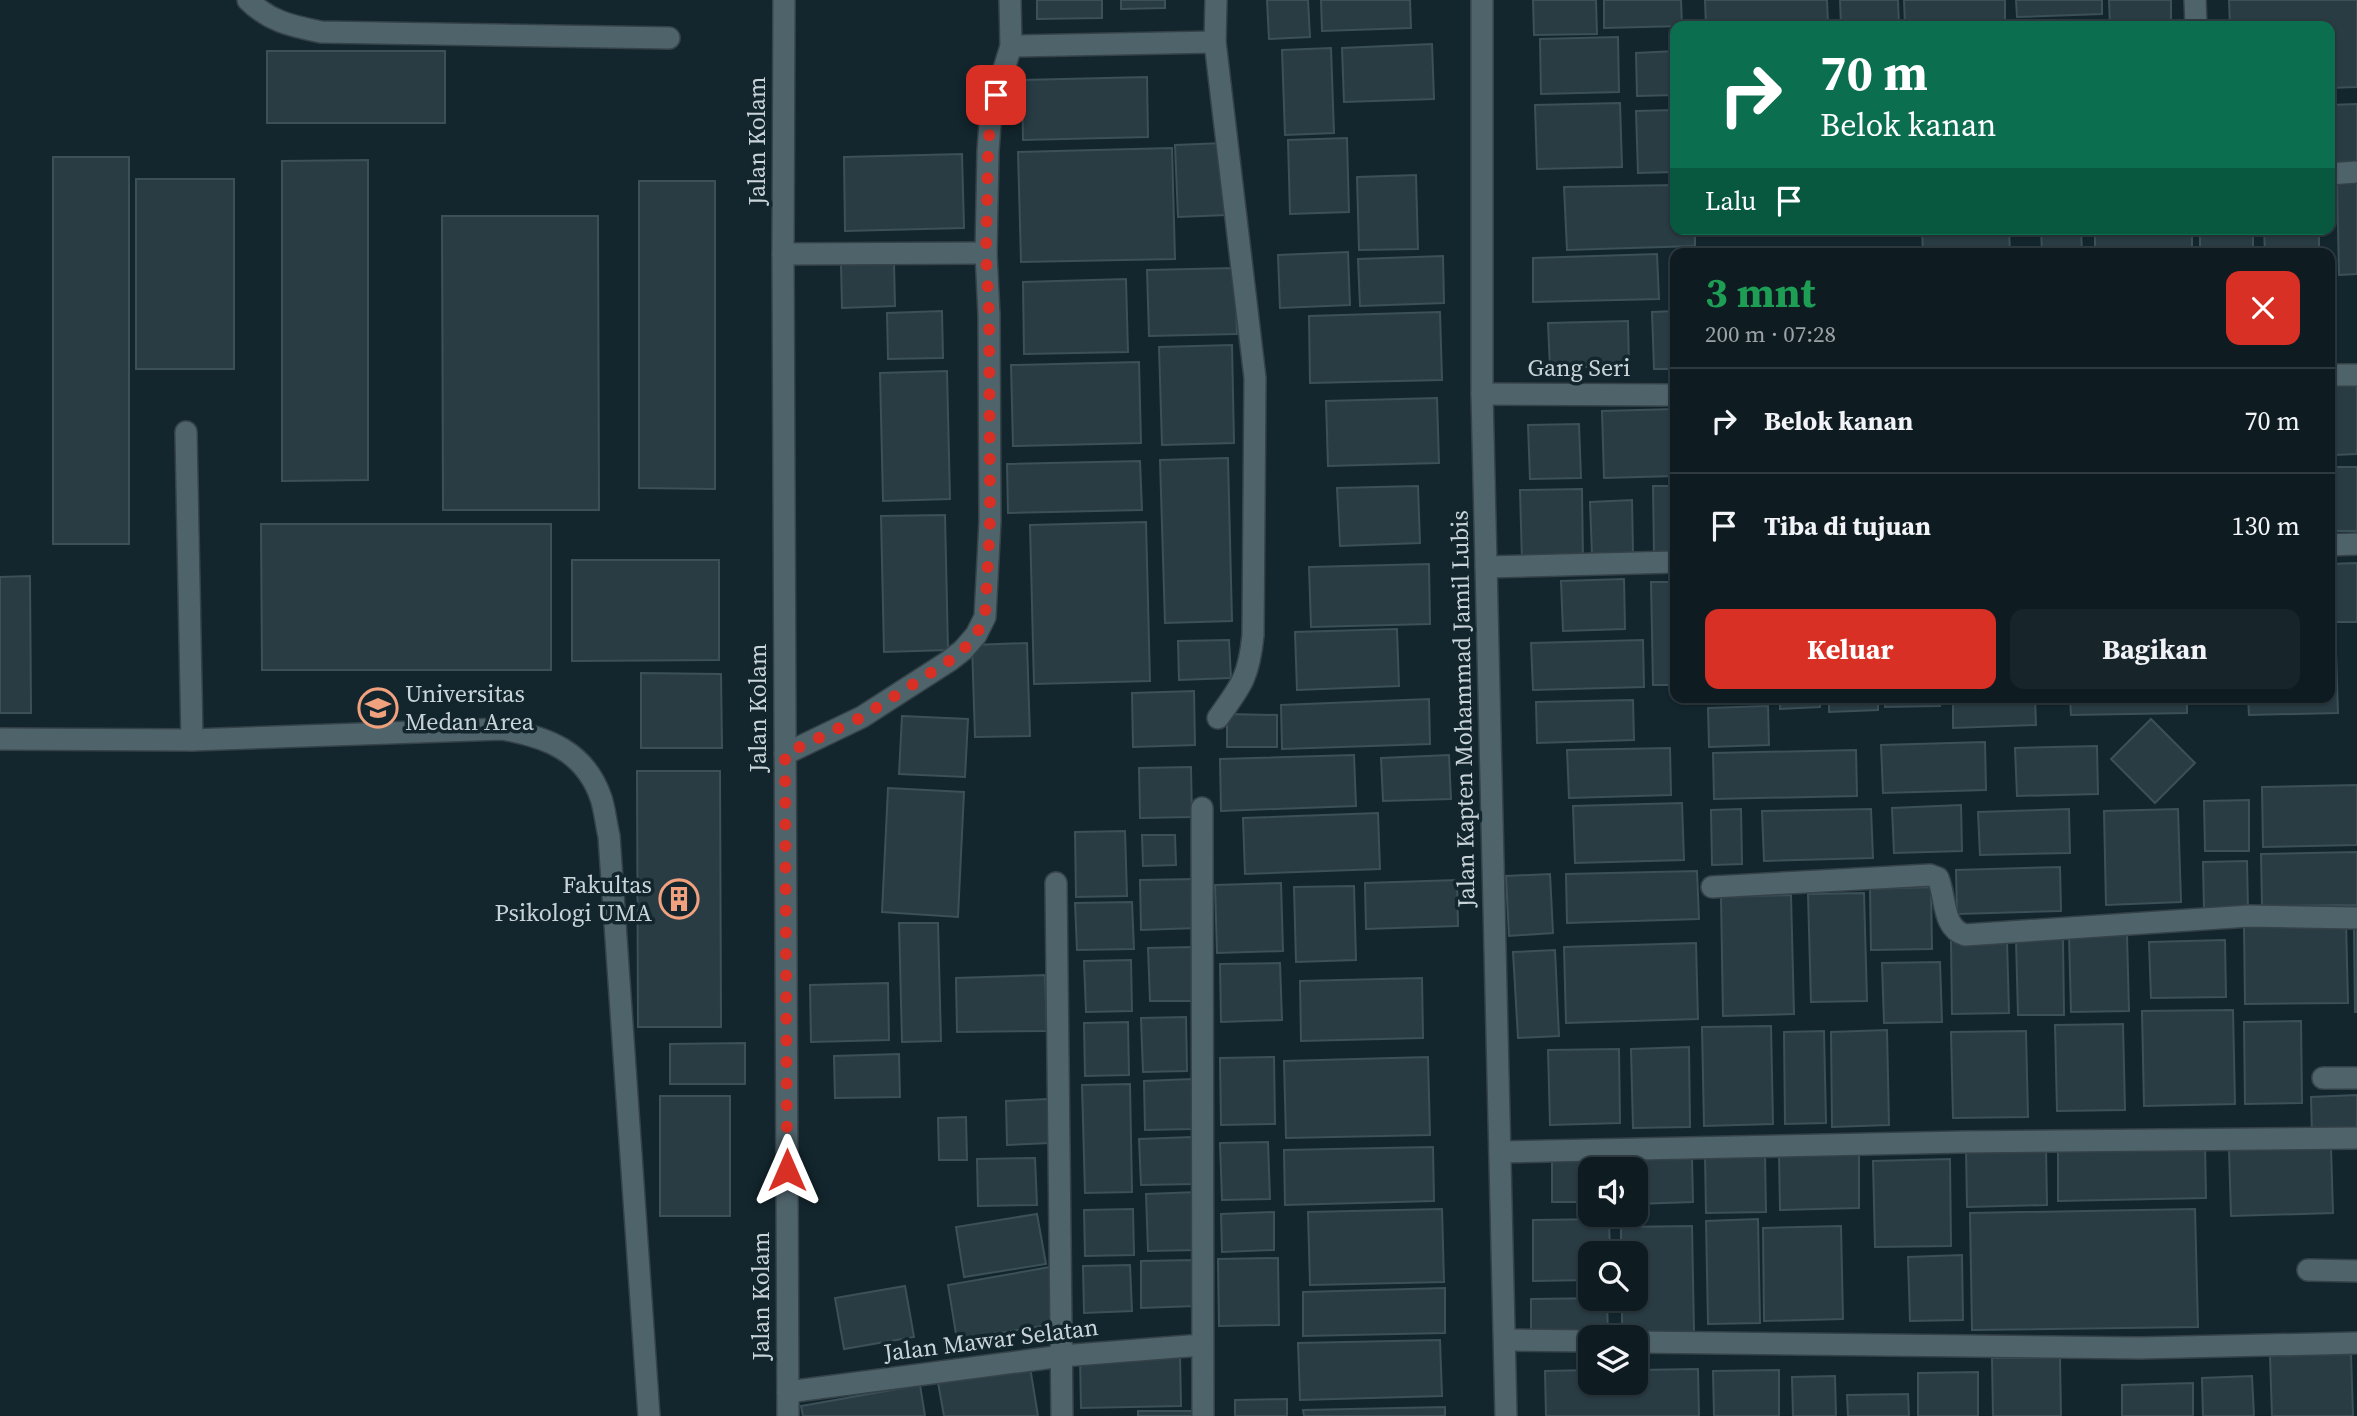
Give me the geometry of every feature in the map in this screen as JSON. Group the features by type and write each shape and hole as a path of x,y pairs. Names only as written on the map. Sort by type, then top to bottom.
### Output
{"street":[{"path":"248,0 260,12 279,23 321,32 669,38"},
{"name":"Jalan Kolam","path":"784,0 788,1416"},
{"path":"785,754 862,717 949,661 976,635 985,617 990,521 986,253 991,111 1011,46 1010,0"},
{"path":"1216,0 1215,42 1255,378 1253,635 1250,665 1241,686 1218,718"},
{"name":"Jalan Kapten Mohammad Jamil Lubis","path":"1482,0 1482,394 1506,1416"},
{"path":"2194,0 2196,21"},
{"path":"1011,46 1215,42"},
{"path":"2335,174 2357,172"},
{"path":"783,254 986,253"},
{"path":"2335,375 2357,375"},
{"name":"Gang Seri","path":"1482,394 1670,395"},
{"path":"186,432 192,740"},
{"path":"2335,545 2357,544"},
{"path":"1486,567 1670,562"},
{"path":"0,739 192,740 502,729 534,735 561,747 583,766 601,798 609,836 649,1416"},
{"path":"1202,808 1203,1416"},
{"path":"1712,887 1930,875 1938,878 1949,924 1957,933 1965,935 2249,916 2357,918"},
{"path":"1056,883 1062,1416"},
{"path":"2323,1078 2357,1078"},
{"path":"1500,1152 1962,1142 2357,1138"},
{"path":"2308,1270 2357,1271"},
{"path":"1505,1340 1578,1341"},
{"path":"1648,1342 2140,1348 2357,1343"},
{"name":"Jalan Mawar Selatan","path":"788,1392 1062,1356 1202,1345"}],"building":[{"path":"1037,0 1102,0 1102,18 1037,19"},
{"path":"1121,0 1165,0 1165,8 1121,9"},
{"path":"1267,0 1308,0 1310,37 1269,39"},
{"path":"1321,0 1410,0 1411,28 1322,31"},
{"path":"1533,0 1596,0 1597,34 1534,35"},
{"path":"1604,0 1681,0 1682,21 1670,21 1670,26 1604,28"},
{"path":"1705,0 1827,0 1828,21 1706,21"},
{"path":"1840,0 1898,0 1899,21 1841,21"},
{"path":"1904,0 2005,0 2005,21 1905,21"},
{"path":"2016,0 2102,0 2102,14 2017,17"},
{"path":"2109,0 2171,0 2171,21 2110,21"},
{"path":"2229,0 2357,0 2357,87 2335,88 2335,21 2230,21"},
{"path":"1618,37 1619,92 1541,94 1540,39"},
{"path":"1432,44 1434,99 1344,102 1342,48"},
{"path":"1331,48 1334,133 1285,135 1282,50"},
{"path":"267,51 445,51 445,123 267,123"},
{"path":"1670,51 1670,95 1637,96 1636,53"},
{"path":"1147,77 1148,137 1023,140 1022,80"},
{"path":"1620,103 1622,167 1537,169 1535,105"},
{"path":"2357,104 2357,168 2335,169 2335,105"},
{"path":"1670,110 1670,172 1638,173 1636,111"},
{"path":"1347,138 1349,212 1290,214 1288,140"},
{"path":"1224,143 1227,215 1178,217 1175,145"},
{"path":"1172,148 1175,259 1021,262 1018,152"},
{"path":"962,154 964,228 845,231 844,157"},
{"path":"53,157 129,157 129,544 53,544"},
{"path":"368,160 368,480 282,481 282,161"},
{"path":"1416,175 1418,249 1359,250 1357,177"},
{"path":"2337,177 2357,177 2357,274 2339,275"},
{"path":"136,179 234,179 234,369 136,369"},
{"path":"639,181 715,181 715,489 639,488"},
{"path":"1670,185 1670,235 1695,235 1695,246 1567,250 1564,187"},
{"path":"442,216 598,216 599,510 443,510"},
{"path":"1922,235 2009,235 2010,248 1923,248"},
{"path":"2041,235 2081,235 2082,248 2042,248"},
{"path":"2095,235 2192,235 2192,248 2095,248"},
{"path":"2200,235 2253,235 2253,248 2200,248"},
{"path":"2264,235 2319,235 2319,248 2265,248"},
{"path":"1348,252 1350,305 1280,308 1278,255"},
{"path":"1657,254 1659,299 1533,302 1533,258"},
{"path":"1443,256 1444,303 1360,306 1358,259"},
{"path":"894,263 895,306 842,308 841,264"},
{"path":"1235,268 1237,334 1149,336 1147,270"},
{"path":"1126,279 1128,352 1024,354 1023,282"},
{"path":"942,311 943,358 888,359 887,313"},
{"path":"1670,311 1670,369 1654,369 1652,312"},
{"path":"1440,312 1442,380 1310,383 1309,316"},
{"path":"1628,321 1629,366 1550,368 1548,323"},
{"path":"1232,345 1234,443 1162,445 1159,347"},
{"path":"1139,362 1141,443 1013,446 1011,365"},
{"path":"947,371 950,499 883,501 880,373"},
{"path":"2335,386 2357,386 2357,454 2335,455"},
{"path":"1437,398 1439,463 1328,466 1326,401"},
{"path":"1670,409 1670,476 1604,478 1602,411"},
{"path":"1579,424 1581,478 1530,479 1528,425"},
{"path":"1228,458 1232,621 1165,623 1160,460"},
{"path":"1140,461 1142,510 1008,513 1007,464"},
{"path":"2335,467 2357,467 2357,531 2335,531"},
{"path":"1418,486 1420,543 1340,546 1337,488"},
{"path":"1653,486 1670,486 1670,555 1654,555"},
{"path":"1582,489 1583,561 1522,562 1520,490"},
{"path":"1632,500 1633,553 1592,555 1590,502"},
{"path":"945,515 948,650 884,652 881,516"},
{"path":"1146,522 1150,681 1034,684 1030,525"},
{"path":"261,524 551,524 551,670 262,670"},
{"path":"572,560 719,560 719,660 572,661"},
{"path":"2357,563 2357,622 2335,622 2335,564"},
{"path":"1429,564 1430,624 1311,627 1309,567"},
{"path":"30,576 31,713 0,713 0,577"},
{"path":"1624,579 1625,629 1563,631 1561,581"},
{"path":"1651,582 1670,582 1670,685 1653,685"},
{"path":"1397,629 1399,686 1297,690 1295,632"},
{"path":"1229,640 1231,678 1179,680 1178,641"},
{"path":"1643,640 1644,687 1533,690 1531,643"},
{"path":"1027,643 1030,736 975,737 972,645"},
{"path":"2336,652 2338,713 2249,715 2248,703 2335,703"},
{"path":"641,673 721,674 722,748 641,748"},
{"path":"1194,691 1195,745 1133,747 1132,693"},
{"path":"1429,699 1430,744 1282,749 1281,705"},
{"path":"1633,700 1634,740 1537,743 1536,702"},
{"path":"1780,703 1820,703 1820,707 1780,709"},
{"path":"1829,703 1878,703 1878,710 1829,712"},
{"path":"1885,703 1940,703 1940,706 1885,707"},
{"path":"1953,703 2035,703 2036,725 1953,728"},
{"path":"2070,703 2187,703 2187,713 2071,715"},
{"path":"1768,706 1769,745 1709,747 1708,708"},
{"path":"1227,714 1277,715 1277,747 1227,747"},
{"path":"902,716 968,719 965,777 899,774"},
{"path":"2151,719 2195,763 2155,803 2111,759"},
{"path":"1985,742 1986,790 1883,793 1881,745"},
{"path":"2097,746 2098,794 2017,796 2015,748"},
{"path":"1670,748 1671,795 1569,798 1567,750"},
{"path":"1856,750 1857,796 1714,799 1713,753"},
{"path":"1354,755 1356,806 1221,811 1220,759"},
{"path":"1449,755 1451,799 1383,801 1381,758"},
{"path":"1191,767 1192,817 1140,818 1139,768"},
{"name":"Fakultas Psikologi UMA","path":"637,771 720,771 721,1027 638,1027"},
{"path":"2357,785 2357,845 2263,847 2262,787"},
{"path":"888,788 964,792 958,917 882,912"},
{"path":"2249,800 2249,851 2205,851 2204,801"},
{"path":"1682,803 1684,860 1575,863 1573,806"},
{"path":"1961,805 1962,851 1894,853 1892,808"},
{"path":"1741,809 1742,864 1712,865 1711,810"},
{"path":"1871,809 1873,858 1764,861 1762,811"},
{"path":"2069,809 2070,853 1980,855 1978,812"},
{"path":"2178,809 2181,902 2106,905 2104,811"},
{"path":"1378,813 1380,869 1245,874 1243,818"},
{"path":"1125,831 1127,896 1076,897 1075,832"},
{"path":"1142,835 1175,835 1176,865 1143,866"},
{"path":"2357,852 2357,905 2262,906 2261,854"},
{"path":"2247,861 2248,910 2204,911 2203,862"},
{"path":"2060,867 2061,911 1957,914 1956,870"},
{"path":"1697,871 1699,919 1567,923 1566,874"},
{"path":"1550,874 1553,933 1509,936 1506,876"},
{"path":"1196,879 1197,928 1141,930 1140,880"},
{"path":"1457,880 1458,926 1366,929 1365,883"},
{"path":"1281,883 1283,951 1217,953 1215,885"},
{"path":"1354,886 1356,960 1296,962 1294,887"},
{"path":"1931,887 1932,949 1871,950 1870,889"},
{"path":"1864,893 1867,1001 1811,1002 1808,894"},
{"path":"1791,895 1794,1014 1723,1016 1721,897"},
{"path":"1132,902 1134,949 1077,950 1075,903"},
{"path":"2346,921 2348,1003 2245,1004 2244,924"},
{"path":"899,923 938,923 941,1041 902,1042"},
{"path":"2354,929 2357,929 2357,1012 2355,1012"},
{"path":"2127,934 2129,1011 2071,1012 2069,935"},
{"path":"2063,939 2064,1015 2018,1015 2016,940"},
{"path":"2007,940 2009,1013 1952,1014 1951,941"},
{"path":"2225,940 2226,997 2151,998 2149,942"},
{"path":"1696,943 1698,1019 1566,1023 1564,947"},
{"path":"1193,947 1194,1001 1150,1001 1148,948"},
{"path":"1555,950 1559,1036 1518,1038 1513,952"},
{"path":"1131,960 1132,1011 1086,1012 1084,961"},
{"path":"1940,962 1942,1022 1884,1023 1882,963"},
{"path":"1280,963 1282,1020 1221,1022 1220,964"},
{"path":"1045,975 1047,1031 957,1032 956,978"},
{"path":"1422,978 1423,1038 1301,1041 1300,981"},
{"path":"888,983 889,1040 811,1042 810,985"},
{"path":"2233,1010 2235,1104 2144,1106 2142,1011"},
{"path":"1186,1017 1187,1071 1143,1072 1141,1018"},
{"path":"2301,1021 2302,1103 2245,1104 2244,1022"},
{"path":"1128,1022 1129,1075 1085,1076 1084,1023"},
{"path":"2123,1024 2125,1110 2057,1111 2055,1025"},
{"path":"1771,1026 1773,1124 1704,1126 1702,1027"},
{"path":"1887,1030 1889,1125 1832,1127 1831,1032"},
{"path":"1824,1031 1826,1123 1785,1124 1784,1032"},
{"path":"2026,1031 2028,1117 1953,1118 1951,1032"},
{"path":"745,1043 745,1084 670,1084 670,1044"},
{"path":"1689,1047 1690,1127 1633,1128 1631,1049"},
{"path":"1619,1049 1620,1123 1550,1125 1548,1050"},
{"path":"899,1054 900,1097 835,1098 834,1056"},
{"path":"1274,1057 1275,1124 1221,1125 1220,1058"},
{"path":"1428,1057 1430,1135 1286,1138 1284,1061"},
{"path":"1192,1079 1193,1129 1145,1130 1144,1081"},
{"path":"1130,1084 1132,1192 1085,1193 1082,1085"},
{"path":"2357,1095 2357,1134 2312,1135 2311,1097"},
{"path":"660,1096 730,1096 730,1216 660,1216"},
{"path":"1048,1099 1050,1143 1007,1145 1006,1101"},
{"path":"966,1117 967,1160 939,1160 938,1118"},
{"path":"1192,1137 1193,1184 1141,1185 1139,1139"},
{"path":"1268,1142 1270,1199 1222,1200 1220,1143"},
{"path":"2205,1142 2206,1198 2058,1201 2058,1145"},
{"path":"2046,1145 2047,1205 1967,1207 1966,1147"},
{"path":"1433,1147 1434,1201 1285,1205 1284,1150"},
{"path":"2331,1147 2333,1213 2231,1216 2229,1150"},
{"path":"1859,1152 1859,1208 1780,1210 1779,1153"},
{"path":"1765,1154 1766,1212 1706,1213 1705,1155"},
{"path":"1035,1158 1037,1205 978,1206 977,1159"},
{"path":"1578,1158 1578,1202 1552,1202 1552,1159"},
{"path":"1692,1158 1693,1202 1648,1204 1648,1159"},
{"path":"1950,1159 1951,1246 1875,1247 1873,1161"},
{"path":"1198,1192 1199,1250 1148,1251 1146,1194"},
{"path":"1133,1209 1134,1255 1085,1256 1084,1210"},
{"path":"1442,1209 1444,1282 1310,1285 1308,1212"},
{"path":"2195,1209 2198,1327 1972,1330 1970,1213"},
{"path":"1274,1212 1274,1250 1222,1252 1221,1214"},
{"path":"1037,1214 1046,1264 964,1277 956,1227"},
{"path":"1578,1219 1578,1227 1609,1227 1610,1241 1578,1241 1578,1280 1533,1281 1533,1220"},
{"path":"1758,1219 1760,1323 1708,1324 1706,1221"},
{"path":"1692,1226 1694,1332 1648,1333 1648,1325 1622,1325 1622,1311 1648,1311 1648,1241 1621,1241 1621,1227"},
{"path":"1841,1226 1843,1319 1764,1321 1763,1228"},
{"path":"1962,1255 1963,1320 1910,1321 1908,1257"},
{"path":"1278,1258 1279,1325 1219,1326 1218,1259"},
{"path":"1195,1260 1196,1306 1141,1308 1141,1261"},
{"path":"1130,1265 1132,1311 1084,1313 1083,1266"},
{"path":"1050,1267 1060,1323 957,1340 948,1285"},
{"path":"905,1286 914,1337 844,1349 835,1298"},
{"path":"1445,1288 1445,1333 1303,1336 1303,1292"},
{"path":"1578,1298 1578,1311 1607,1311 1608,1325 1578,1325 1578,1335 1531,1336 1531,1299"},
{"path":"1440,1340 1442,1396 1300,1400 1298,1343"},
{"path":"2351,1354 2353,1416 2272,1416 2270,1356"},
{"path":"1180,1355 1181,1406 1081,1408 1080,1357"},
{"path":"1992,1358 2060,1358 2061,1416 1993,1416"},
{"path":"1029,1361 1038,1416 944,1416 937,1377"},
{"path":"1698,1369 1699,1416 1546,1416 1545,1371 1578,1370 1578,1395 1648,1395 1648,1370"},
{"path":"1779,1370 1779,1416 1714,1416 1713,1371"},
{"path":"1978,1372 1978,1416 1918,1416 1918,1373"},
{"path":"1835,1376 1836,1416 1793,1416 1792,1377"},
{"path":"2252,1376 2254,1416 2203,1416 2202,1378"},
{"path":"2193,1383 2193,1416 2122,1416 2122,1385"},
{"path":"920,1385 925,1416 803,1416 801,1406"},
{"path":"1908,1394 1909,1416 1848,1416 1847,1395"},
{"path":"1287,1399 1287,1416 1235,1416 1235,1400"},
{"path":"1445,1407 1445,1416 1304,1416 1303,1410"},
{"path":"1138,1411 1196,1411 1196,1416 1138,1416"}],"place":[{"name":"Universitas Medan Area","path":"378,708"},
{"name":"Fakultas Psikologi UMA","path":"679,899"}],"route":[{"path":"787,1170 785,754 862,717 949,661 976,635 985,617 990,521 986,253 988,151 991,111 996,95"}]}
